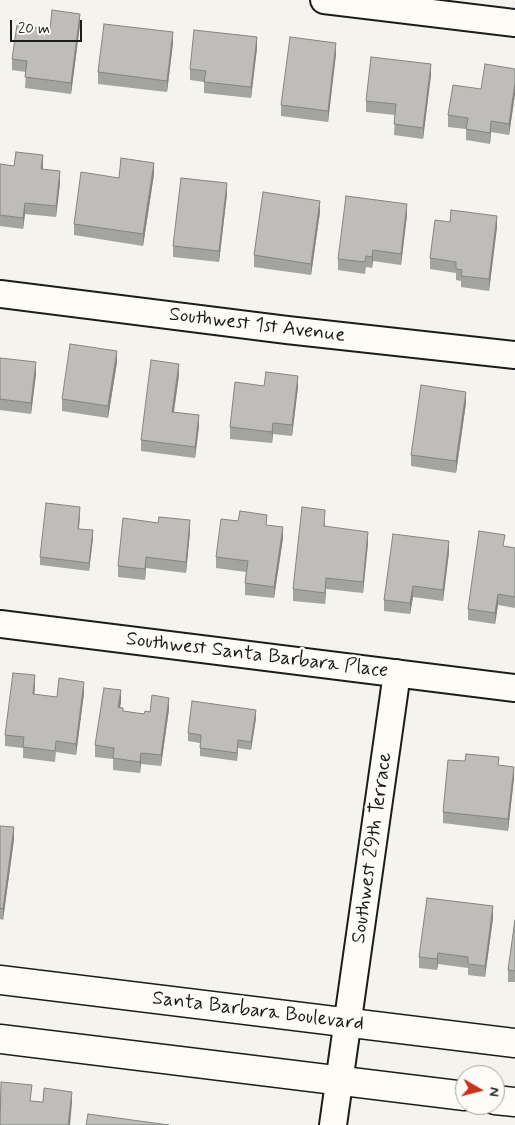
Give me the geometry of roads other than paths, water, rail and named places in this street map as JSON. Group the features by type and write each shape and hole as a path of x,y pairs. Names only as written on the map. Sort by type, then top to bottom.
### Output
{"main road":[{"name":"Santa Barbara Boulevard","path":"0,980 515,1043"},
{"path":"0,1039 455,1095"}],"street":[{"path":"324,0 515,22"},
{"name":"Southwest 1st Avenue","path":"0,294 287,330 515,355"},
{"name":"Southwest Santa Barbara Place","path":"0,624 515,688"},
{"name":"Southwest 29th Terrace","path":"334,1125 397,674"}]}
